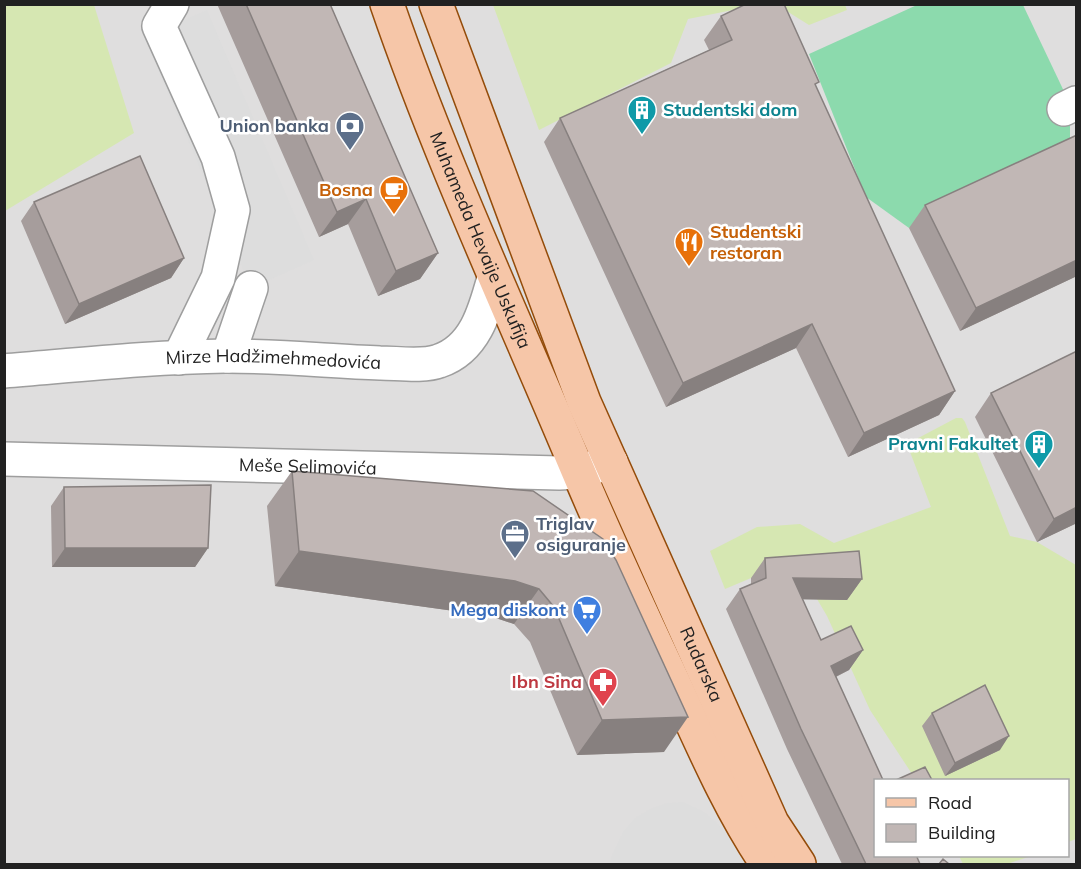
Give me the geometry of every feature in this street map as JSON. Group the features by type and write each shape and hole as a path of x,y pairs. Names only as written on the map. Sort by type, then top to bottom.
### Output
{"main road":[{"name":"Muhameda Hevaije Uskufija","path":"387,4 404,53 494,278 579,472"},
{"name":"Muhameda Hevaije Uskufija","path":"436,4 584,402 611,462"},
{"name":"Rudarska","path":"611,462 771,823 799,864"},
{"name":"Rudarska","path":"579,472 599,522 709,758 752,842 767,864"}],"street":[{"path":"172,4 159,26 218,157 233,210 218,278 179,358"},
{"name":"Mirze Hadžimehmedovića","path":"4,371 228,356 408,364 438,362 459,351 473,335 487,304 494,278"},
{"path":"228,356 251,288"},
{"name":"Meše Selimovića","path":"4,459 559,473 579,472 611,462"}],"shaded area":[{"path":"5,5 1076,5 1076,864 5,864"},
{"path":"207,10 314,260 251,288 144,37"},
{"path":"683,802 704,812 722,828 745,864 610,864 623,832 635,818 667,803"},
{"path":"1076,850 1076,864 1037,864 1059,857 1069,857 1069,853"}],"green space":[{"path":"5,4 94,5 134,133 5,211"},
{"path":"493,5 758,5 688,19 671,63 539,130"},
{"path":"777,5 845,5 847,10 809,25"},
{"path":"917,5 1023,5 1070,104 1070,155 909,228 866,197 809,54"},
{"path":"956,418 962,418 1010,536 1037,542 1076,565 1076,839 1069,842 1069,779 915,779 870,710 827,616 804,577 763,573 725,589 710,551 757,527 800,524 834,543 931,507 907,444"},
{"path":"960,857 1028,857 1007,864 963,864"}],"building":[{"path":"246,4 330,4 438,253 396,271 366,199 337,212"},
{"path":"746,4 784,4 819,82 815,84 955,391 864,433 812,324 683,383 560,118 732,40 721,16"},
{"path":"1077,135 1077,260 976,308 925,205"},
{"path":"140,156 184,258 79,304 34,202"},
{"name":"Pravni Fakultet","path":"1077,351 1077,507 1054,519 991,393"},
{"path":"292,471 533,491 603,539 616,560 688,717 602,720 554,607 539,589 515,581 299,551"},
{"path":"211,485 208,548 65,548 64,487"},
{"path":"859,551 862,579 793,578 821,640 851,626 863,650 831,666 883,779 874,779 874,857 917,857 920,864 866,864 801,729 740,589 766,578 765,558"},
{"path":"985,685 1009,736 955,763 932,713"},
{"path":"925,767 931,779 898,779"},
{"path":"943,859 949,864 939,864"}],"place":[{"name":"Studentski dom","path":"642,136"},
{"name":"Union banka","path":"350,152"},
{"name":"Bosna","path":"394,216"},
{"name":"Studentski restoran","path":"689,268"},
{"name":"Pravni Fakultet","path":"1039,470"},
{"name":"Triglav osiguranje","path":"515,560"},
{"name":"Mega diskont","path":"587,636"},
{"name":"Ibn Sina","path":"603,708"}]}
